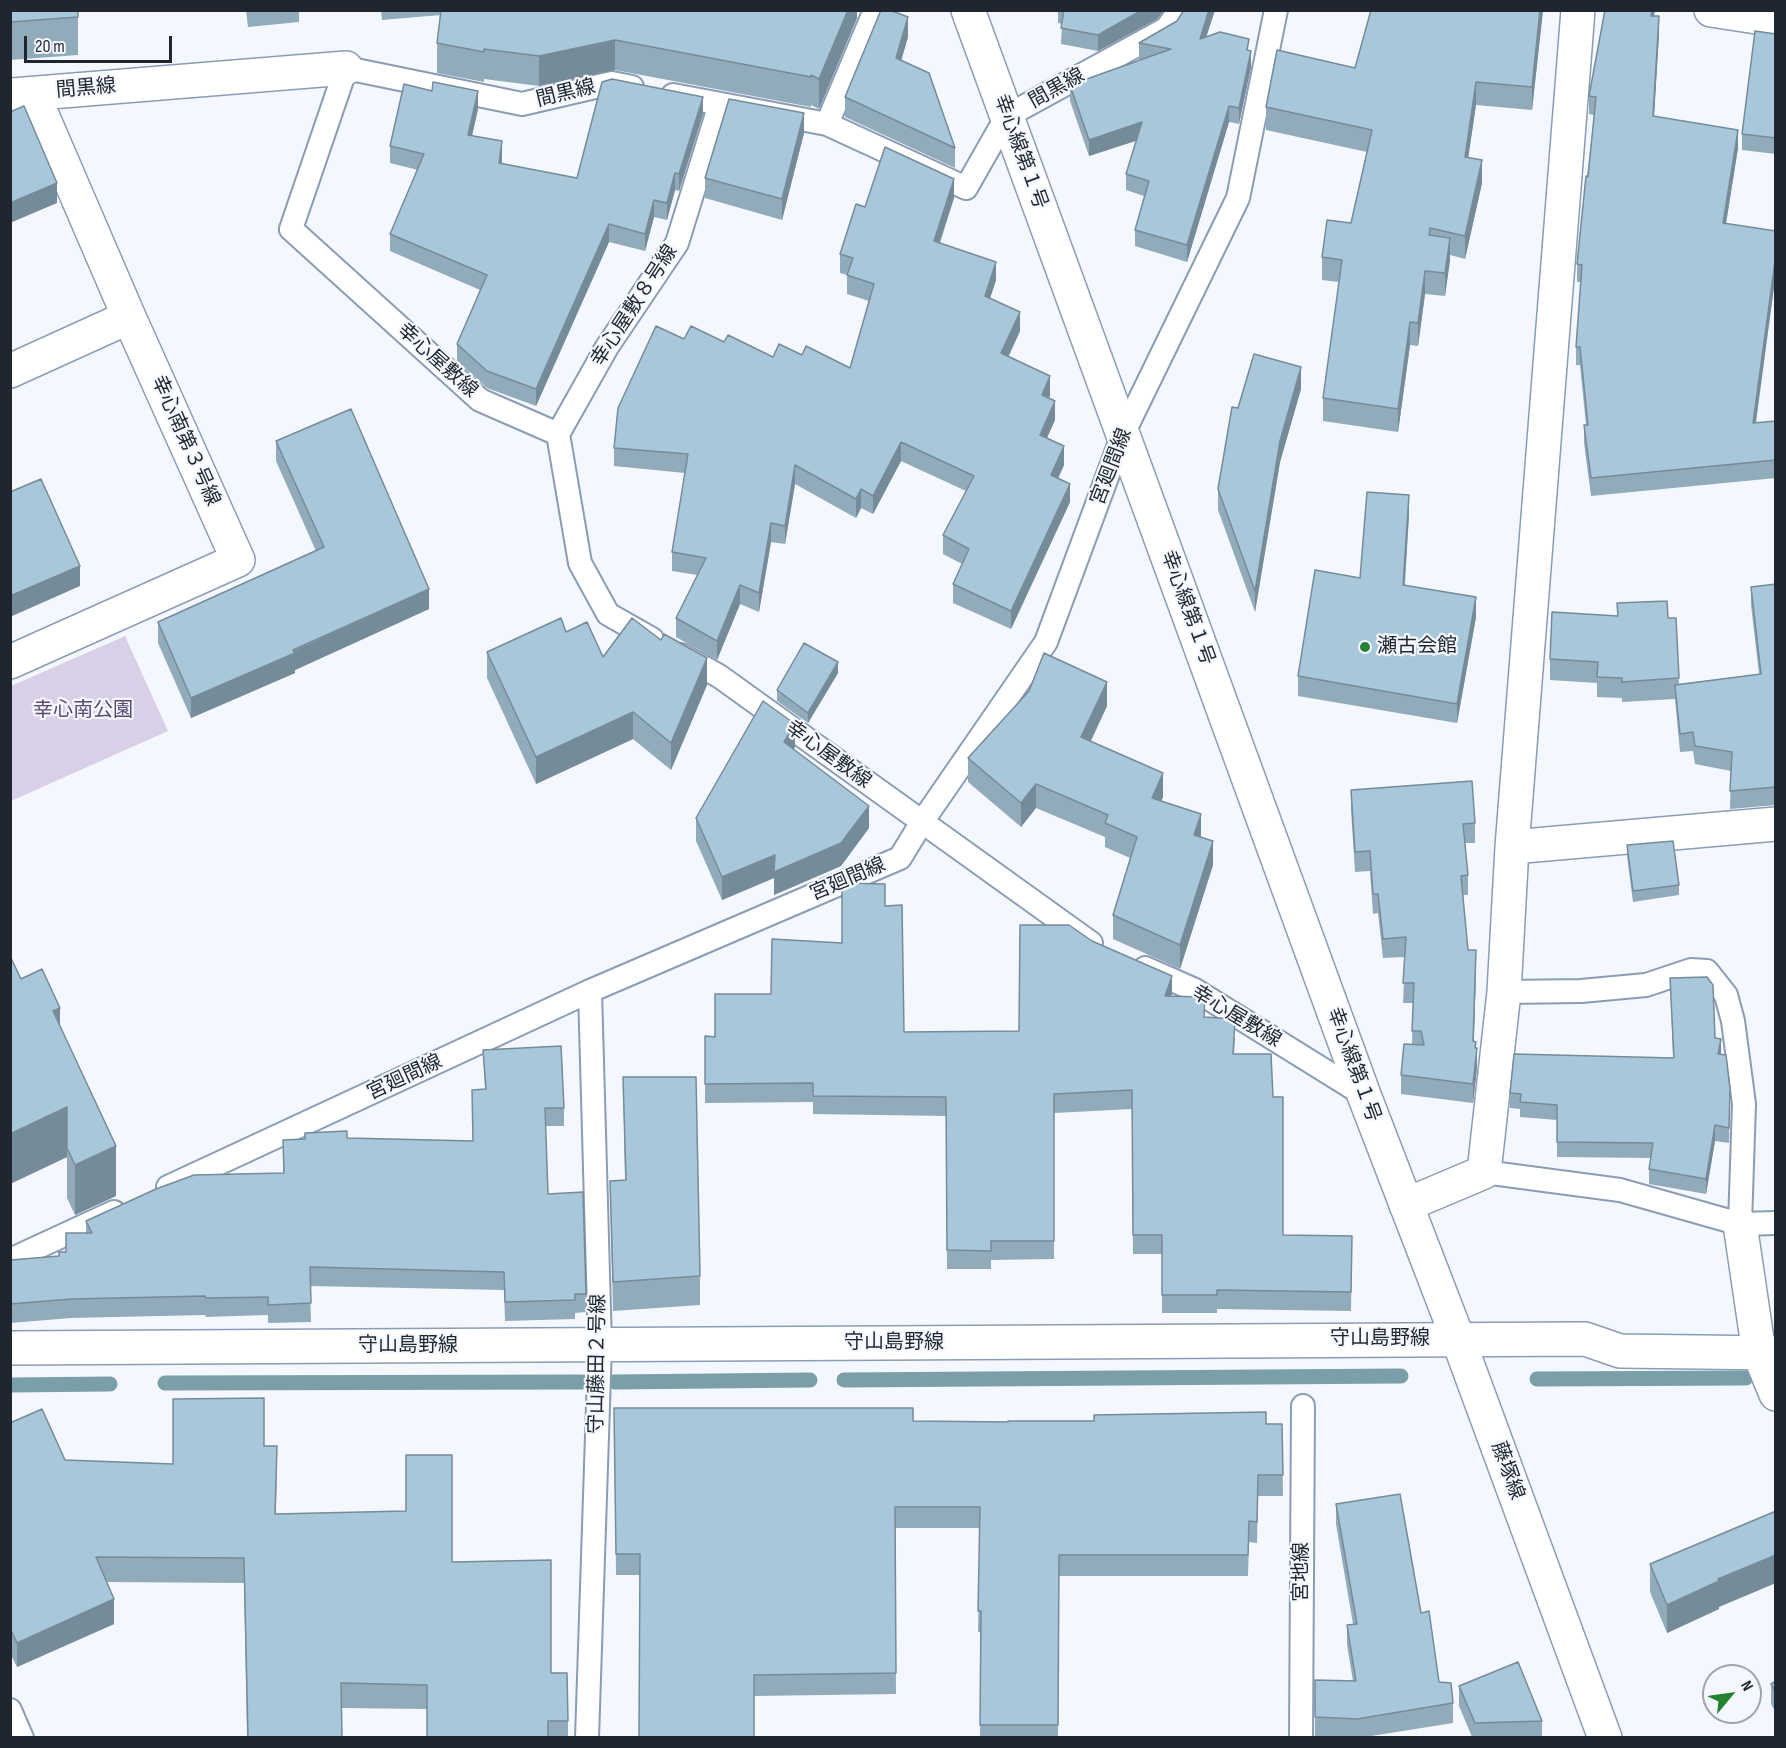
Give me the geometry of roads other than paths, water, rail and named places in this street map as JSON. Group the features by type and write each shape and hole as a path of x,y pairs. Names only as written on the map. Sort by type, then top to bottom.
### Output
{"street":[{"name":"幸心線第１号","path":"968,10 1406,1205"},
{"path":"1406,1205 1484,1172 1504,992 1512,847 1578,10"},
{"path":"1711,10 1776,20"},
{"name":"間黒線","path":"22,95 346,68"},
{"name":"幸心南第３号線","path":"10,662 238,560 129,317 22,95"},
{"path":"10,371 129,317"},
{"path":"1512,847 1776,824"},
{"name":"藤塚線","path":"1406,1205 1605,1737"},
{"path":"1740,1224 1776,1394"},
{"name":"守山島野線","path":"10,1348 1585,1339 1620,1352 1767,1353"}],"lane":[{"path":"827,124 875,10"},
{"name":"間黒線","path":"346,68 522,104 612,83 827,124 966,188 1007,116 1166,30 1180,10"},
{"name":"宮廻間線","path":"151,1195 590,991 900,858 922,822 1046,642 1123,434 1238,198 1276,10"},
{"name":"幸心屋敷線","path":"346,68 291,228 480,400 558,434 580,563 608,614 719,676 1097,947 1108,952"},
{"name":"幸心屋敷８号線","path":"558,434 608,347 677,243 720,104"},
{"name":"幸心屋敷線","path":"1130,962 1195,990 1364,1095"},
{"path":"1504,992 1581,991 1646,985 1691,970 1707,971 1726,995 1733,1021 1744,1104 1740,1224"},
{"name":"守山藤田２号線","path":"587,1737 600,1345 590,991"},
{"path":"1484,1172 1620,1190 1740,1224 1776,1223"},
{"path":"10,1260 129,1205"},
{"name":"宮地線","path":"1301,1737 1304,1406"},
{"path":"10,1710 22,1737"}],"waterway":[{"path":"844,1380 1401,1376"},
{"path":"1537,1379 1746,1378"},
{"path":"614,1382 810,1380"},
{"path":"165,1383 582,1382"},
{"path":"10,1385 110,1384"}],"place":[{"name":"瀬古会館","path":"1365,647"}],"park label":[{"name":"幸心南公園","path":"83,711"}]}
